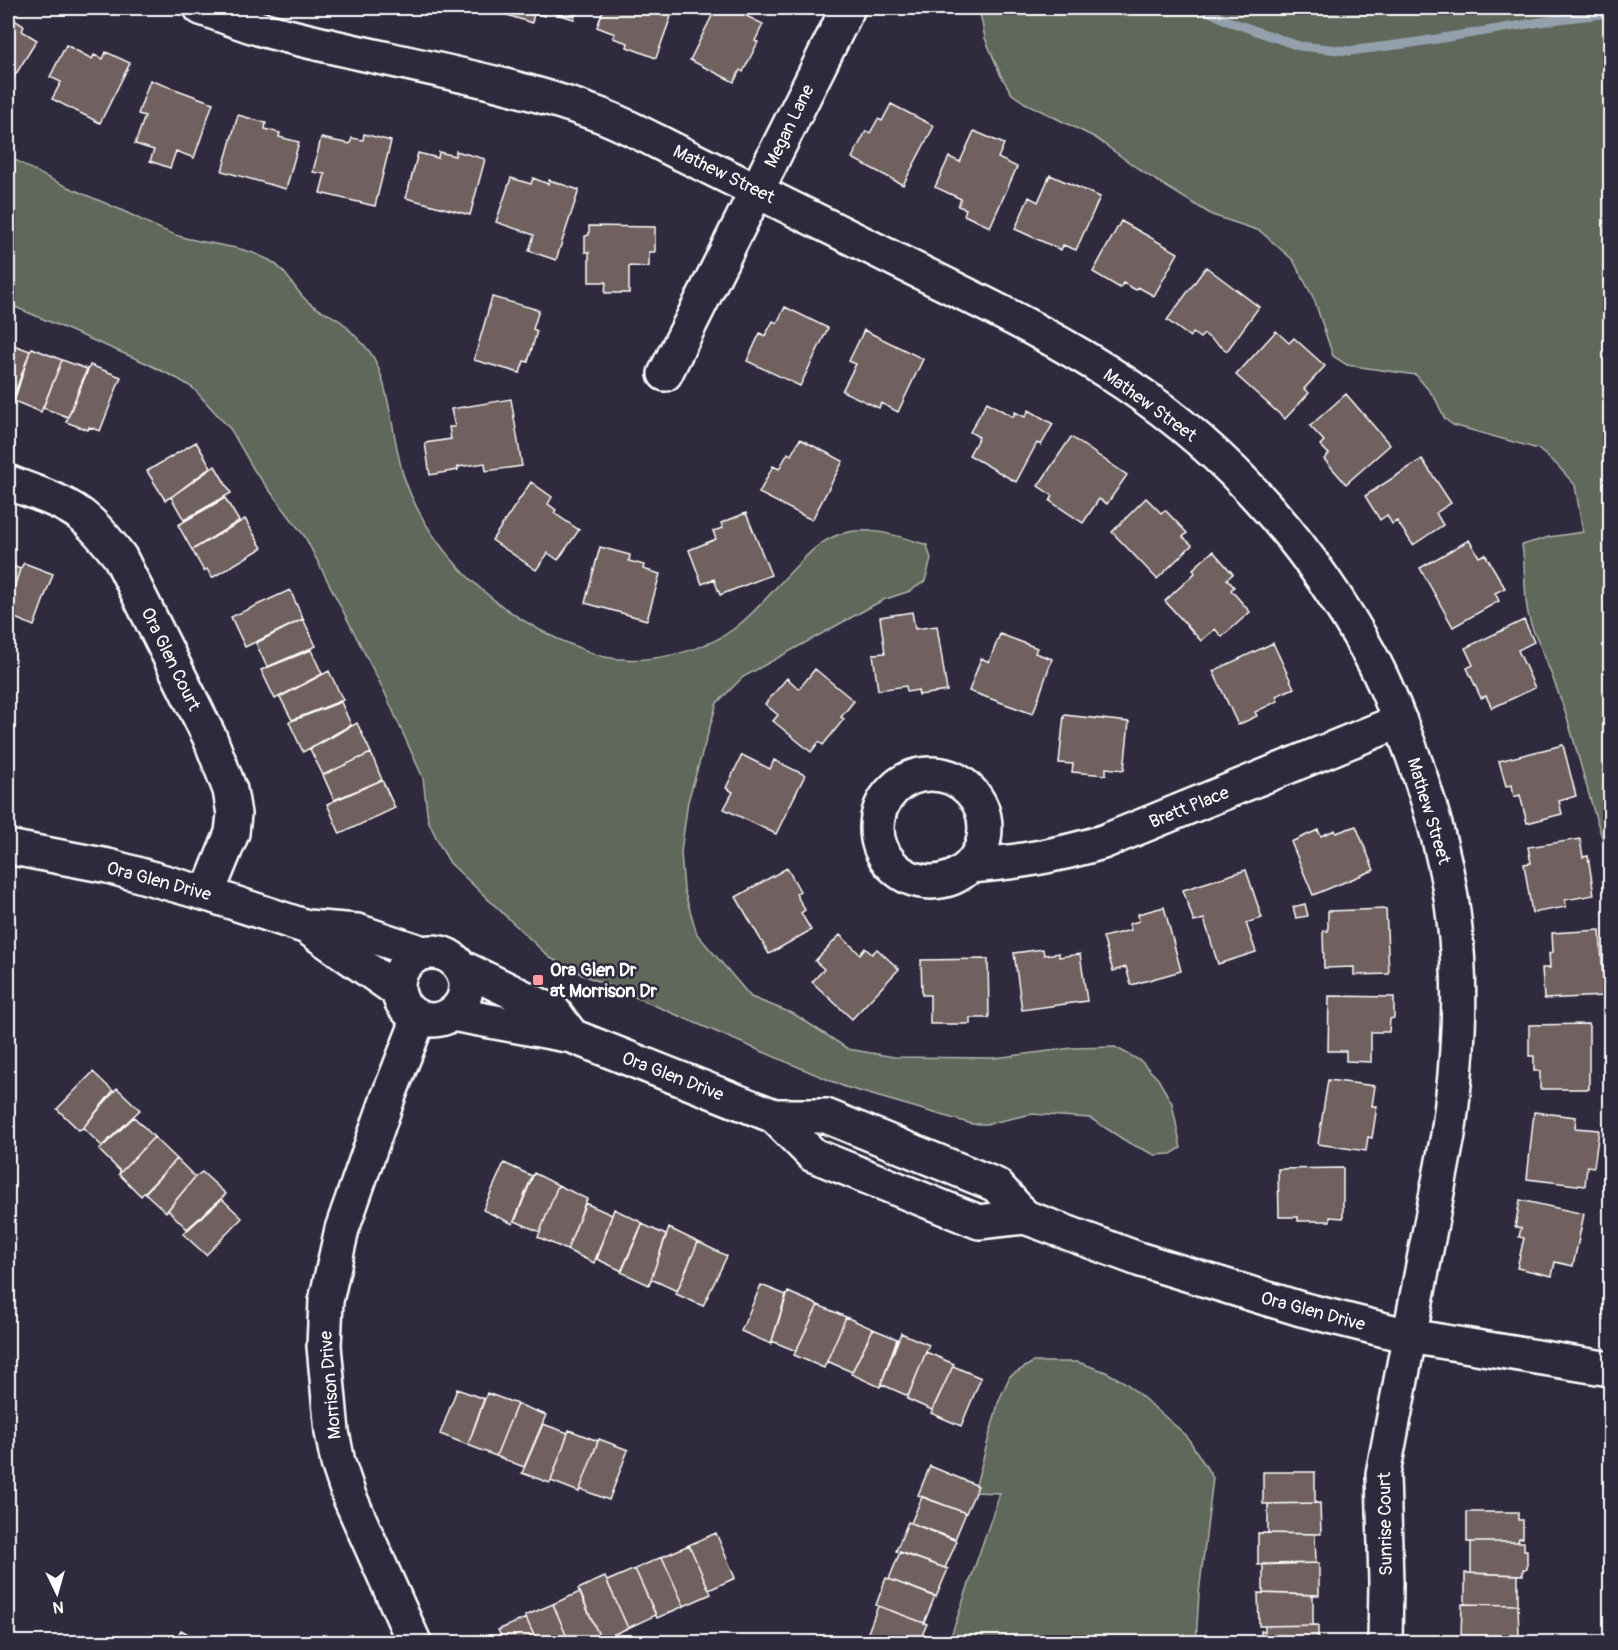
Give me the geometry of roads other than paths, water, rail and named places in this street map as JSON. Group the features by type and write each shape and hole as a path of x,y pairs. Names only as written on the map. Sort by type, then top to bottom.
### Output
{"street":[{"name":"Mathew Street","path":"201,8 269,32 472,77 604,116 757,190 1062,345 1126,384 1189,431 1234,470 1290,533 1331,589 1371,656 1400,721 1430,804 1446,869 1454,919 1459,1024 1455,1084 1449,1135 1409,1336"},
{"name":"Megan Lane","path":"665,374 848,8"},
{"name":"Ora Glen Court","path":"8,482 58,502 80,515 102,534 114,549 129,574 210,738 230,790 234,814 232,833 207,894"},
{"name":"Brett Place","path":"970,866 1059,855 1103,842 1400,721"},
{"name":"Ora Glen Drive","path":"8,847 108,866 207,894 307,927 357,931 423,953"},
{"name":"Ora Glen Drive","path":"307,927 398,991"},
{"path":"434,952 454,959 461,968 466,977 465,998 452,1014 442,1020 430,1021 409,1012 398,991 398,981 406,964 423,953 434,952"},
{"path":"461,968 554,1012 572,1036"},
{"name":"Ora Glen Drive","path":"452,1014 572,1036 774,1116 813,1155 979,1222 1024,1217 1141,1260 1226,1287 1409,1336 1611,1369"},
{"name":"Morrison Drive","path":"414,1642 349,1496 338,1463 332,1432 324,1346 326,1301 342,1229 419,1018"},
{"name":"Sunrise Court","path":"1385,1642 1383,1474 1409,1336"}],"waterway":[{"path":"1202,8 1228,21 1299,46 1349,51 1610,13"}],"place":[{"name":"Ora Glen Dr at Morrison Dr","path":"538,980"}]}
